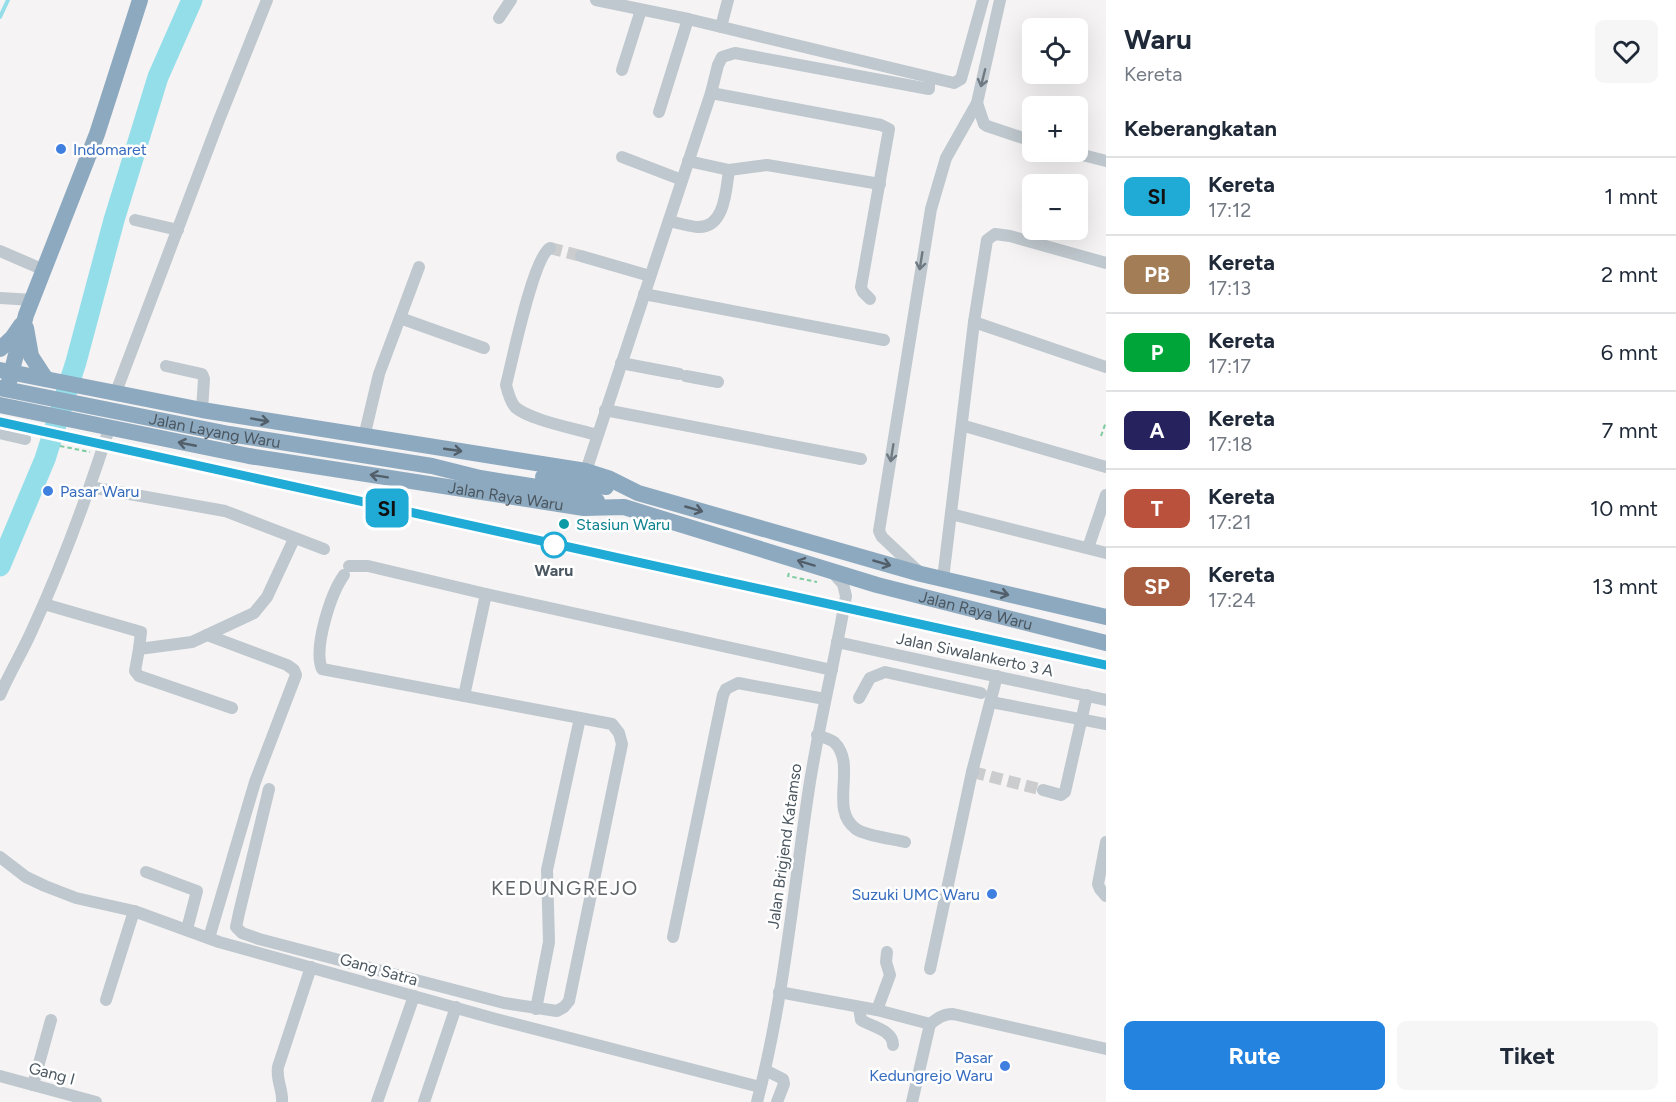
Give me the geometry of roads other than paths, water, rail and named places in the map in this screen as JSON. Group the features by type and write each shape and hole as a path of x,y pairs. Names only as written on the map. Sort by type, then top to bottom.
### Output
{"highway":[{"path":"2,405 6,371 97,134 140,0"},
{"path":"0,349 12,338 29,308"},
{"path":"29,308 27,343 31,356 44,378 27,382 21,396 33,412"},
{"name":"Jalan Raya Waru","path":"6,371 202,410 586,471 608,478 638,493 921,574 1106,617"},
{"name":"Jalan Layang Waru","path":"0,388 229,434 432,466 480,478 556,490 624,507"},
{"name":"Jalan Raya Waru","path":"2,405 109,429 249,456 584,508 624,507 826,577 877,585 1106,643"},
{"name":"Jalan Layang Waru","path":"432,466 481,468 638,493"}],"street":[{"path":"116,392 267,0"},
{"path":"499,18 511,0"},
{"path":"596,0 688,19 954,83 961,79 983,0"},
{"path":"721,27 728,0"},
{"path":"921,574 882,537 879,531 931,209 946,158 977,103 1000,0"},
{"path":"622,70 641,10"},
{"path":"659,112 688,19"},
{"path":"975,30 993,38"},
{"path":"586,471 720,60 724,55 735,53 929,89 929,85"},
{"path":"711,93 881,124 889,129 861,287 862,292 870,299"},
{"path":"977,103 984,124 1022,138"},
{"path":"1088,156 1106,161"},
{"path":"622,157 682,180"},
{"path":"688,161 729,170 766,165 880,184"},
{"path":"669,221 698,227 710,225 718,218 729,170"},
{"path":"135,220 178,230"},
{"path":"943,579 985,244 990,236 995,234 1010,236 1106,263"},
{"path":"550,248 546,250 541,259 530,291 506,385 508,396 516,407 526,414 597,435"},
{"path":"0,251 44,270"},
{"path":"581,256 650,276"},
{"path":"364,437 379,374 419,267"},
{"path":"644,294 884,339"},
{"path":"0,298 29,308"},
{"path":"400,318 484,348"},
{"path":"974,322 1106,366"},
{"path":"621,363 718,382"},
{"path":"166,366 202,374 204,379 202,410"},
{"path":"605,410 861,459"},
{"path":"968,427 1106,467"},
{"path":"0,695 62,562 109,429"},
{"path":"0,433 26,439"},
{"path":"90,487 225,511 324,549"},
{"path":"1088,548 1106,495"},
{"path":"951,514 1106,553"},
{"path":"139,649 185,644 254,613 267,597 294,538"},
{"path":"269,789 239,913 236,927 238,930 259,939 504,1003 557,1011 568,1001 622,744 619,733 612,724 322,669 320,663 323,629 332,598 347,570 368,566 832,670"},
{"path":"826,577 843,584 846,596 860,587 877,585"},
{"path":"464,696 486,594"},
{"name":"Jalan Brigjend Katamso","path":"757,1102 779,992 818,735 846,596"},
{"path":"44,604 141,632 135,671 139,676 232,708"},
{"path":"207,635 287,665 296,673 255,782 209,938"},
{"name":"Jalan Siwalankerto 3 A","path":"837,642 1106,700"},
{"path":"955,687 957,668"},
{"path":"859,698 870,678 885,672 981,693"},
{"path":"930,969 972,772 997,676"},
{"path":"673,937 726,689 738,683 825,699"},
{"path":"1042,790 1061,795 1065,792 1087,695"},
{"path":"991,702 1106,724"},
{"path":"536,1009 549,942 548,870 580,718"},
{"path":"818,735 833,741 841,751 844,767 843,808 851,824 858,831 905,842"},
{"path":"1106,842 1098,884 1106,896"},
{"name":"Gang Satra","path":"0,857 26,877 76,898 134,911 209,938 496,1019 760,1087"},
{"path":"146,872 196,891 187,929"},
{"path":"106,1000 134,911"},
{"path":"877,1010 890,975 886,962 887,952"},
{"path":"282,1102 278,1067 311,967"},
{"path":"779,992 877,1010 930,1024"},
{"path":"377,1102 414,996"},
{"path":"424,1102 456,1007"},
{"path":"859,1007 861,1020 889,1034 893,1045"},
{"path":"912,1102 930,1024 938,1017 947,1014 1106,1049"},
{"path":"33,1085 51,1020"},
{"path":"765,1070 783,1079 784,1084 777,1102"},
{"name":"Gang I","path":"0,1076 96,1102"}],"waterway":[{"path":"0,17 8,0"},
{"path":"0,566 45,459 76,362 114,220 158,77 192,0"}],"tunnel":[{"path":"550,248 581,256"},
{"path":"973,772 1043,790"}],"railway":[{"path":"0,422 1106,665"}],"train":[{"name":"SI","path":"0,422 1106,665"}],"place":[{"name":"Indomaret","path":"61,149"},
{"name":"Pasar Waru","path":"48,491"},
{"name":"Stasiun Waru","path":"564,524"},
{"name":"Waru","path":"554,545"},
{"name":"Suzuki UMC Waru","path":"992,894"},
{"name":"Pasar Kedungrejo Waru","path":"1005,1066"}],"district":[{"name":"KEDUNGREJO","path":"565,888"}]}
